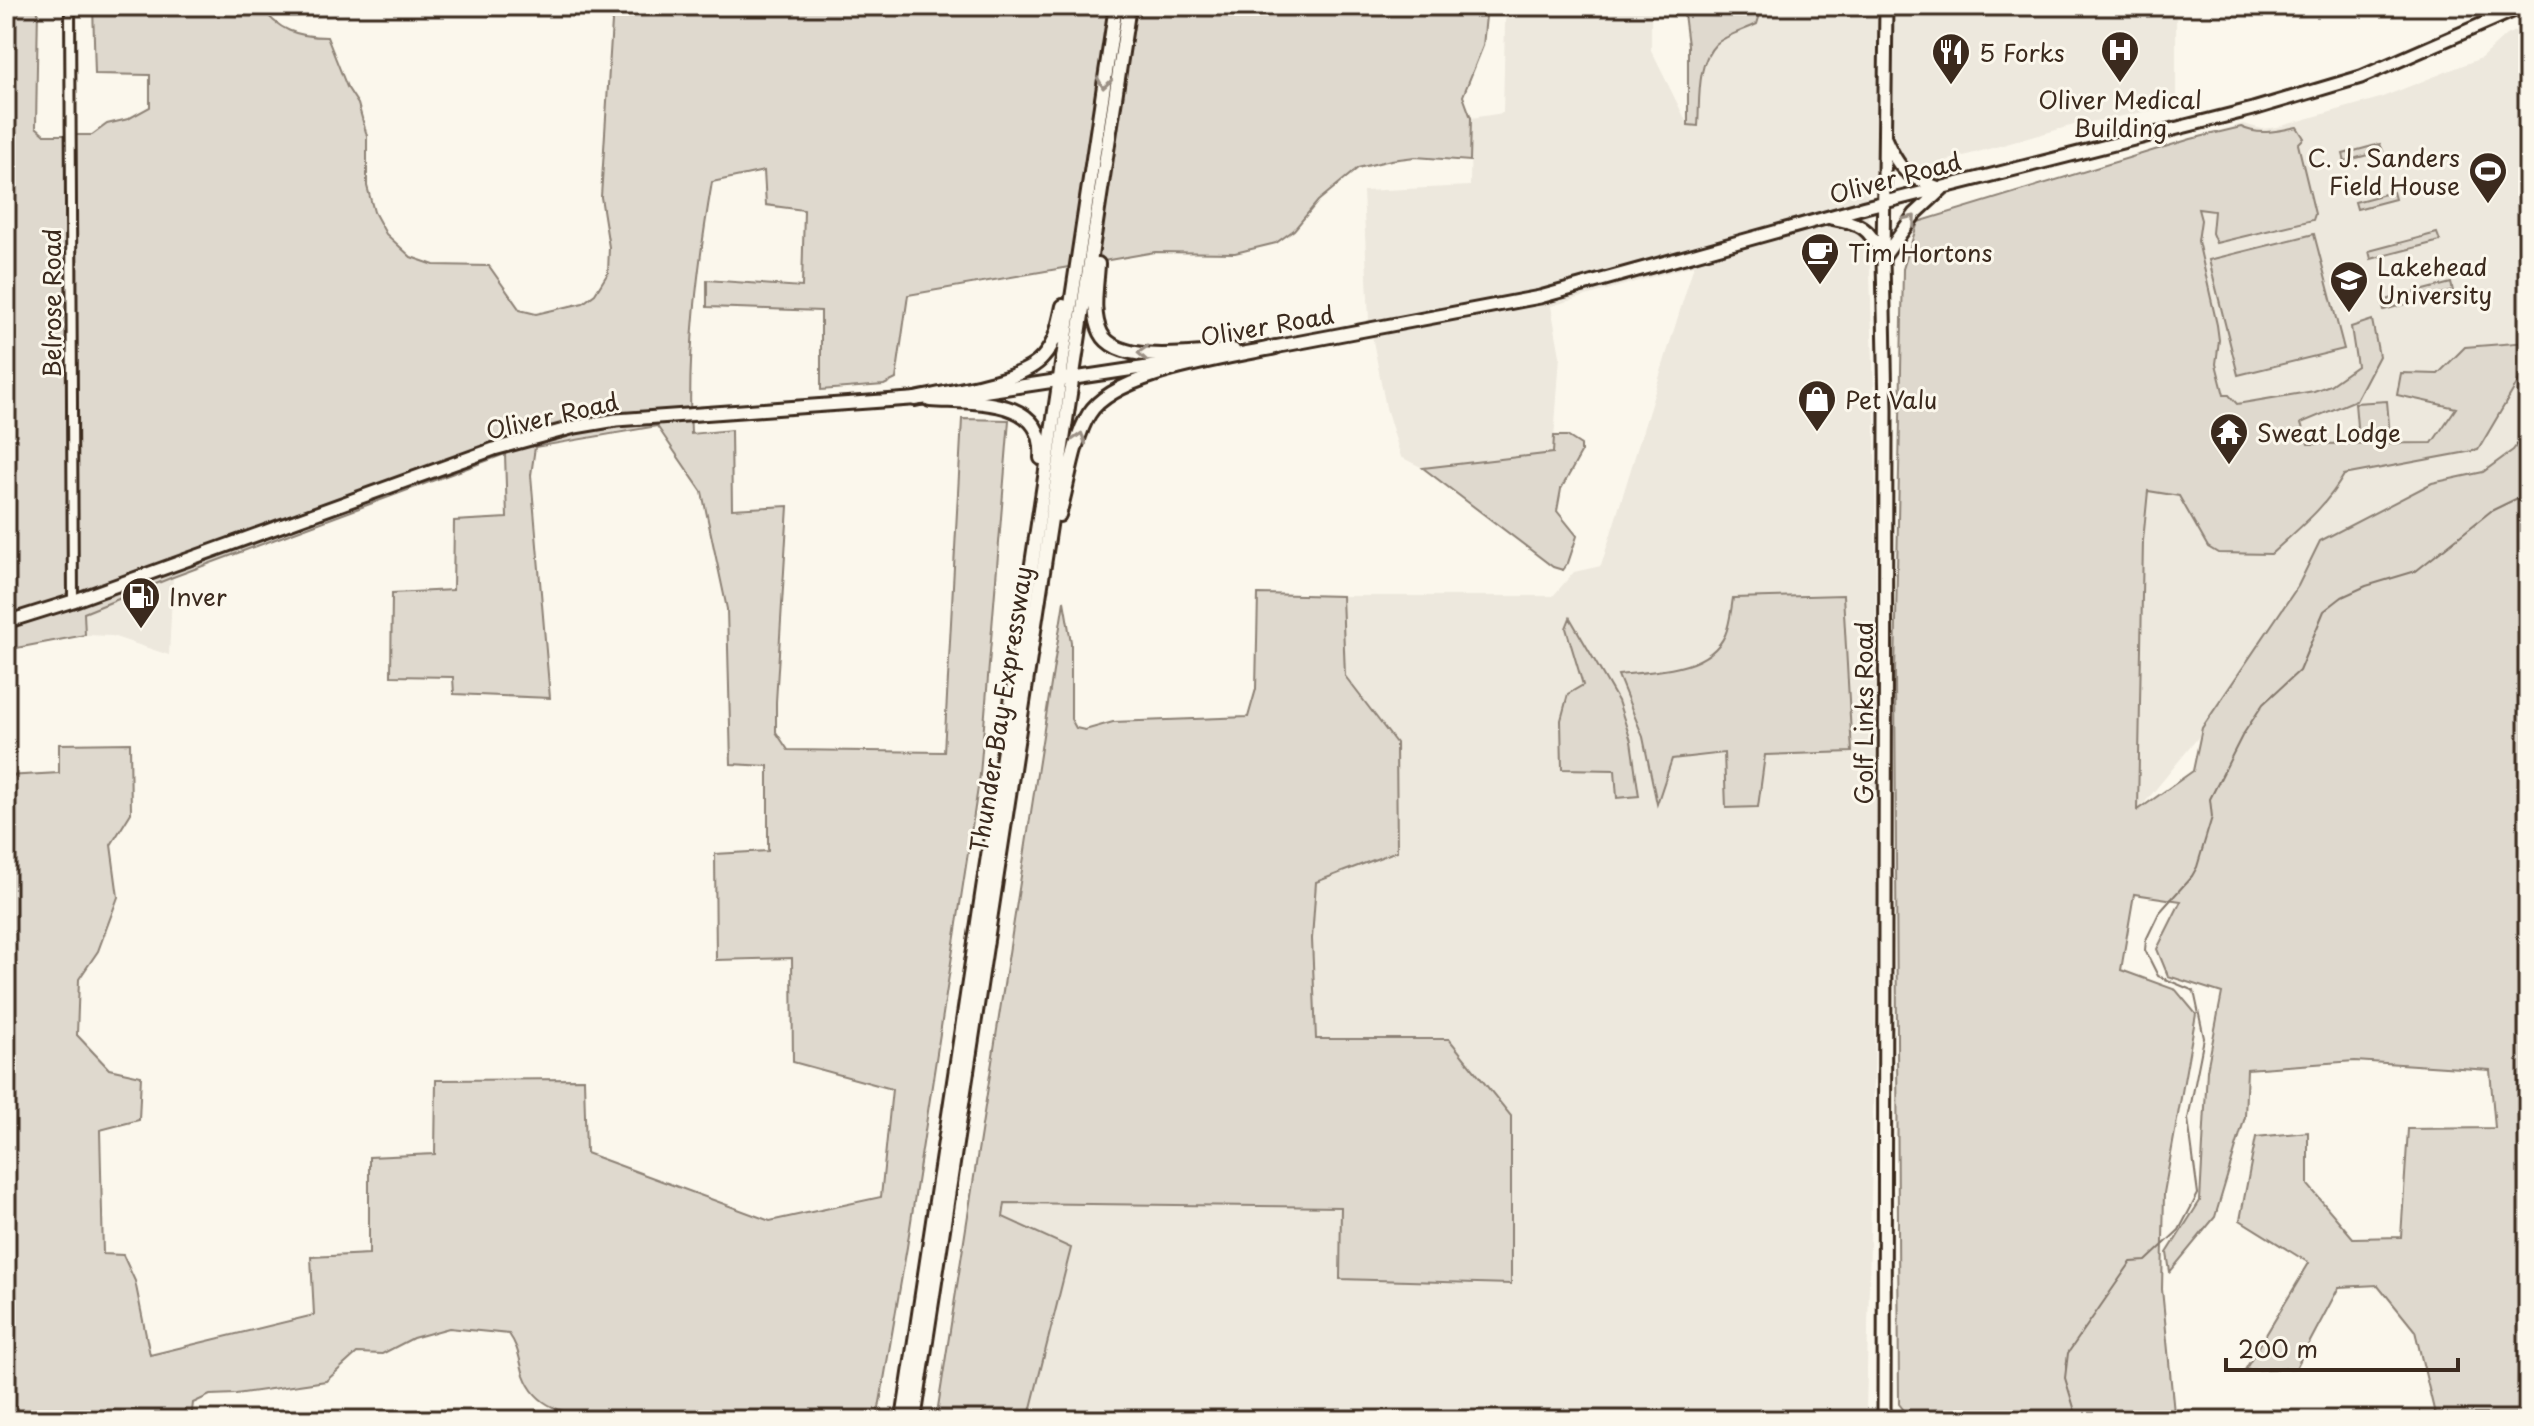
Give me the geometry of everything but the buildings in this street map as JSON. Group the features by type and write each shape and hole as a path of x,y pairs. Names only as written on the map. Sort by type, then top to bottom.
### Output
{"highway":[{"name":"Thunder Bay Expressway","path":"903,1420 1116,6"},
{"name":"Thunder Bay Expressway","path":"914,1420 1129,6"},
{"path":"1100,202 1096,305 1098,322 1106,340 1125,352 1140,354 1276,347"},
{"path":"915,399 1005,378 1035,365 1043,358 1054,341 1085,207"},
{"path":"1045,567 1081,432 1087,417 1103,398 1126,384 1159,374 1276,347"},
{"path":"915,399 1010,409 1024,414 1037,428 1041,449 1030,573"}],"main road":[{"name":"Golf Links Road","path":"1884,1420 1886,407 1883,133 1886,6"},
{"name":"Oliver Road","path":"6,622 73,601 494,449 575,427 616,420 954,396 1276,347 1540,297 1883,202 2323,89 2409,58 2524,6"},
{"path":"1827,218 1856,224 1870,232 1883,259 1915,214 1942,187 1917,179 1902,169 1883,133"}],"street":[{"name":"Belrose Road","path":"70,6 73,601"}],"shaded area":[{"path":"6,6 38,6 36,127 45,135 92,135 107,124 128,119 150,107 150,75 95,74 93,6 260,6 274,21 289,30 306,36 327,37 347,87 358,104 367,136 367,186 374,212 386,234 411,257 434,265 489,266 520,310 536,314 583,303 595,294 608,273 609,247 601,197 613,6 1487,6 1483,46 1463,96 1471,118 1470,161 1415,157 1358,168 1318,201 1294,230 1276,243 1235,253 1155,252 908,295 896,379 884,385 821,390 821,311 707,307 707,280 802,287 804,210 766,205 764,171 712,182 695,307 691,434 731,430 732,509 788,506 776,732 788,750 944,752 962,419 1009,420 980,775 877,1420 601,1420 597,1416 563,1411 536,1395 524,1375 509,1334 449,1328 413,1338 382,1354 357,1353 326,1381 210,1395 193,1403 191,1420 6,1420 6,776 59,773 59,744 130,743 131,813 111,845 118,897 98,951 79,979 77,1035 109,1069 141,1076 139,1120 100,1130 103,1254 123,1255 135,1281 150,1355 314,1315 311,1257 369,1254 369,1157 435,1154 436,1080 584,1079 586,1153 770,1221 881,1197 892,1089 793,1062 792,958 716,960 715,854 768,851 768,766 731,764 727,609 702,492 657,426 535,447 531,475 550,698 454,694 453,677 391,676 392,593 453,590 454,521 507,518 505,454 84,613 85,635 6,650"},
{"path":"1508,6 1651,6 1651,50 1688,125 1698,126 1701,76 1709,55 1717,43 1757,24 1761,11 1820,6 2176,6 2176,106 2074,125 1867,183 1875,422 1877,840 1866,1415 1811,1420 1028,1420 1071,1248 1003,1216 1004,1203 1342,1207 1449,1039 1316,1039 1312,939 1316,881 1396,743 1345,676 1342,596 1553,596 1574,572 1601,566 1694,265 1551,306 1560,356 1553,453 1423,468 1401,457 1386,408 1369,320 1363,191 1470,186 1471,118 1503,113"},
{"path":"1683,6 1820,6 1761,11 1757,24 1716,44 1702,72 1698,126 1688,125 1688,45"},
{"name":"Lakehead University","path":"2528,25 2528,712 2214,718 2138,811 2143,548 2192,138 2243,124 2262,129 2278,127 2380,98 2481,58 2506,35"},
{"path":"2241,127 2262,132 2297,127 2304,138 2298,144 2315,214 2313,220 2216,243 2212,233 2214,211 2198,209 2201,220 2198,241 2217,325 2216,364 2224,395 2229,395 2237,404 2314,391 2330,385 2357,366 2351,327 2372,320 2379,356 2356,400 2301,423 2308,444 2432,443 2456,408 2397,395 2401,373 2438,374 2465,347 2528,342 2528,365 2478,450 2344,475 2320,507 2271,554 2218,553 2208,547 2179,496 2148,491 2143,541 2138,810 2193,771 2202,728 2298,586 2320,541 2432,483 2483,472 2513,450 2528,430 2528,1414 2435,1414 2415,1331 2378,1285 2339,1287 2296,1368 2245,1370 2309,1263 2240,1220 2256,1137 2308,1132 2308,1185 2353,1238 2401,1237 2408,1129 2495,1128 2490,1070 2355,1061 2247,1069 2245,1117 2215,1217 2170,1272 2167,1253 2200,1201 2207,1070 2222,993 2168,976 2157,949 2181,901 2134,894 2121,970 2176,990 2196,1014 2164,1193 2162,1289 2174,1413 2169,1418 2158,1419 1961,1418 1907,1414 1899,1404 1895,672 1903,269 1918,222 2191,139"},
{"path":"2380,144 2383,151 2345,161 2343,154"},
{"path":"2393,192 2395,199 2357,209 2355,202"},
{"path":"2437,233 2440,241 2371,259 2369,251"},
{"path":"2314,234 2344,349 2238,375 2209,260"},
{"path":"2451,283 2453,291 2384,310 2382,301"},
{"path":"2387,401 2390,436 2358,438 2355,403"},
{"path":"1554,436 1567,436 1581,445 1581,453 1561,489 1557,511 1577,536 1563,570 1553,567 1423,468 1553,453"},
{"path":"173,577 169,655 112,636 85,635 83,614"},
{"path":"1258,594 1342,596 1345,676 1396,743 1397,851 1316,882 1312,939 1316,1039 1449,1039 1511,1116 1511,1284 1340,1279 1341,1207 1005,1203 1003,1217 1071,1248 1028,1420 936,1420 1064,601 1071,642 1071,719 1076,728 1085,730 1113,722 1248,717 1256,689"},
{"path":"1843,595 1852,752 1765,755 1758,807 1726,808 1724,753 1672,759 1657,804 1643,737 1618,675 1678,667 1706,656 1725,635 1733,598"},
{"path":"1570,618 1618,701 1631,741 1639,796 1617,798 1615,770 1562,769 1561,720 1568,694 1583,685 1566,628"}],"waterway":[{"path":"2075,1411 2065,1378 2068,1353 2131,1262 2146,1261 2179,1230 2198,1194 2188,1119 2204,1038 2194,991 2158,976 2145,950 2146,940 2159,913 2197,867 2212,817 2210,799 2242,736 2263,704 2299,671 2324,611 2342,597 2366,586 2416,571 2491,511 2528,493"}],"place":[{"name":"Oliver Medical Building","path":"2120,84"},
{"name":"5 Forks","path":"1951,86"},
{"name":"C. J. Sanders Field House","path":"2488,205"},
{"name":"Tim Hortons","path":"1820,286"},
{"name":"Lakehead University","path":"2349,314"},
{"name":"Pet Valu","path":"1817,433"},
{"name":"Sweat Lodge","path":"2229,466"},
{"name":"Inver","path":"141,630"}]}
